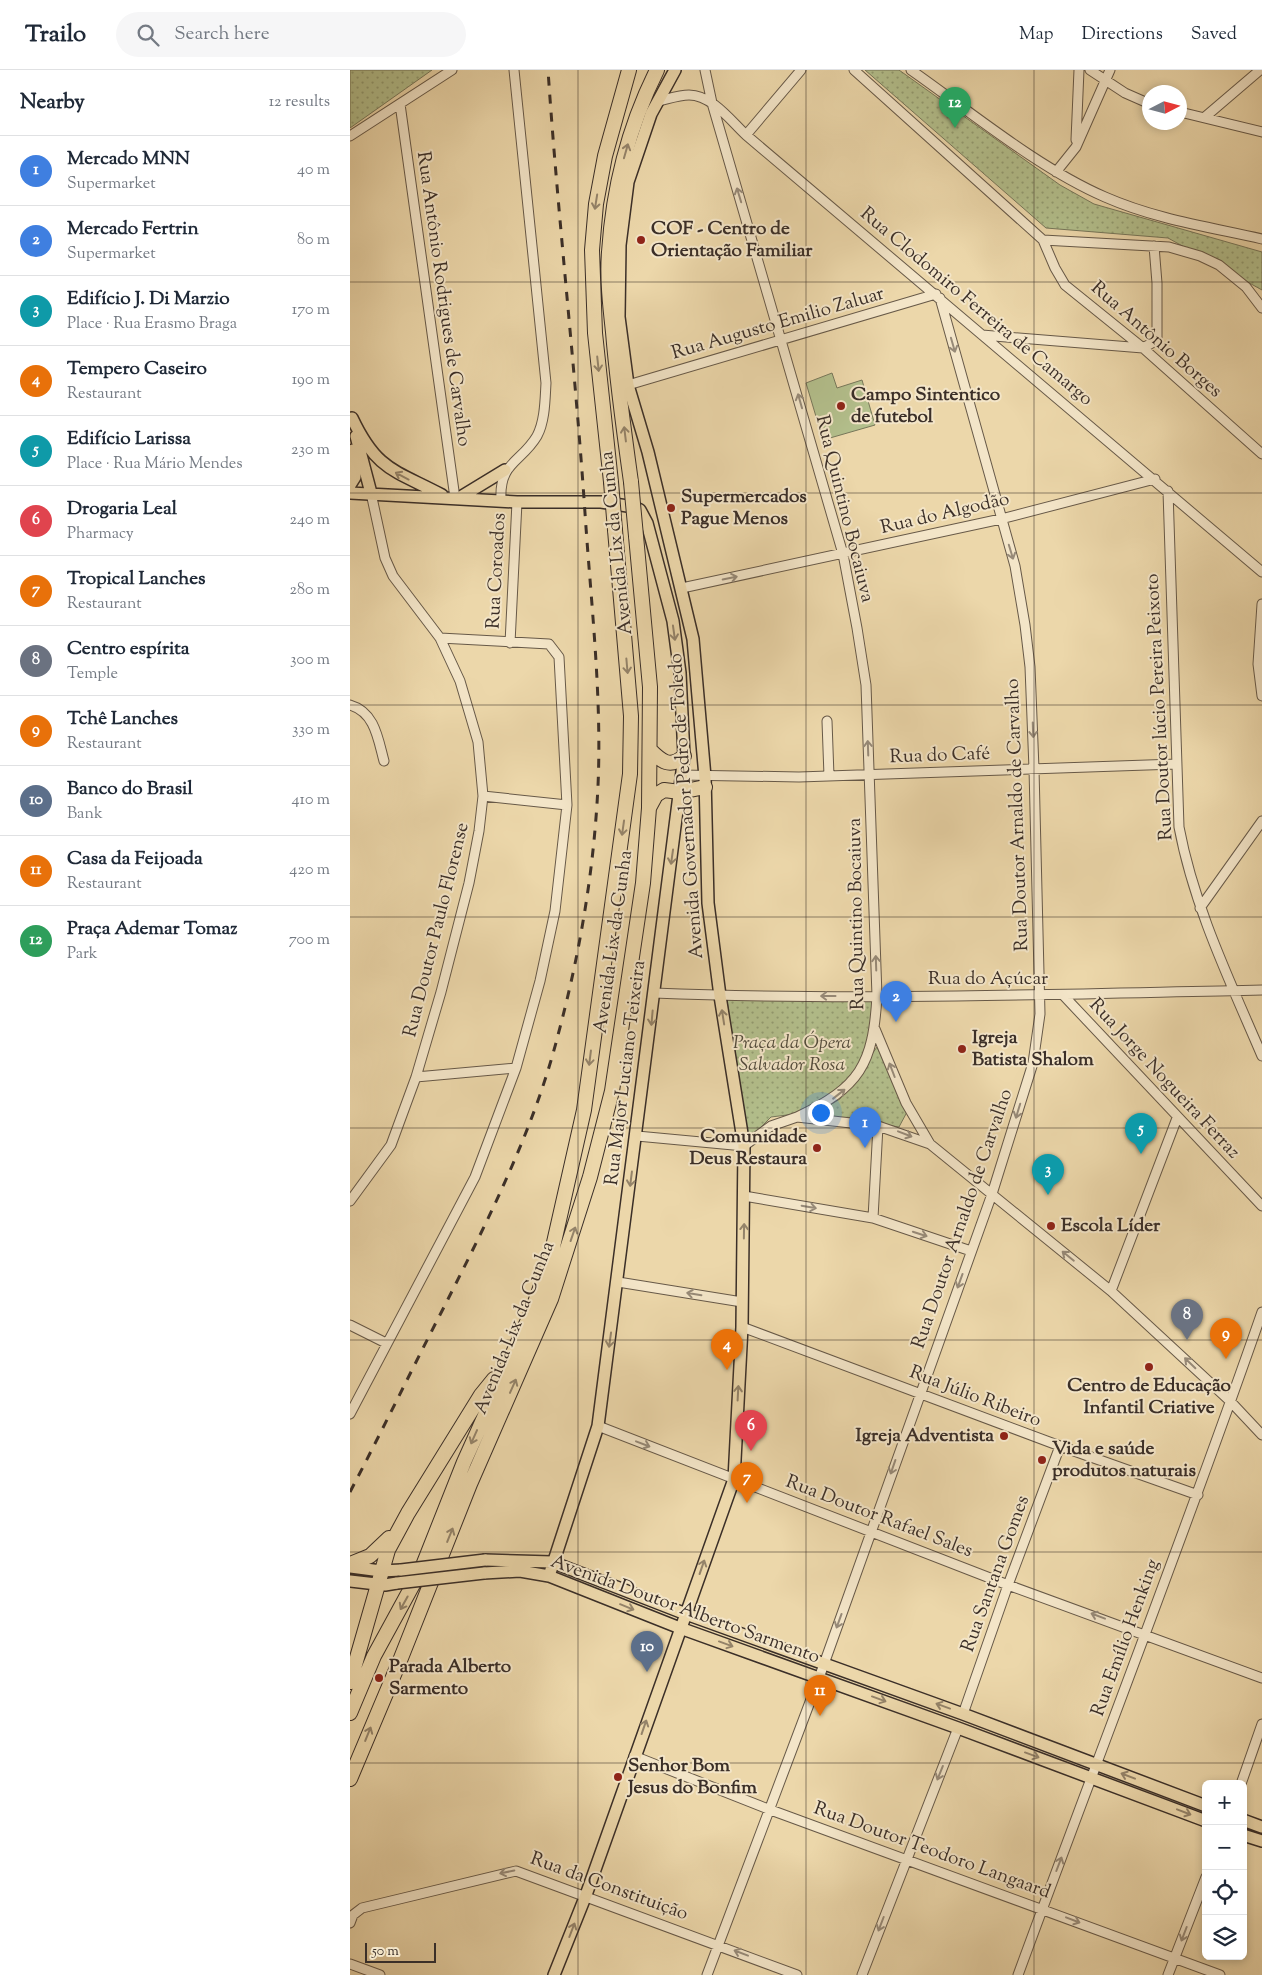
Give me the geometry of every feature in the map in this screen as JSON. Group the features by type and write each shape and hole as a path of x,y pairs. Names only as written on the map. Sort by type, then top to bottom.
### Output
{"highway":[{"name":"Avenida Lix da Cunha","path":"350,1713 374,1656 422,1568 464,1462 508,1360 532,1311 550,1260 577,1148 626,806 631,755 631,716 611,482 595,334 592,250 596,204 605,156 629,70"},
{"name":"Avenida Lix da Cunha","path":"350,1779 401,1658 470,1484 541,1322 576,1224 612,1091 643,883 649,808 650,687 631,482 610,298 609,253 618,186 638,117 657,70"},
{"path":"609,278 628,182"},
{"path":"610,298 621,340"},
{"path":"650,750 667,763 672,763 684,756"},
{"path":"649,808 659,792 668,789 680,792 705,782"},
{"path":"350,1682 388,1550 408,1513 481,1395 508,1360"},
{"path":"350,1565 378,1551 408,1513"}],"main road":[{"name":"Avenida Governador Pedro de Toledo","path":"554,1975 586,1895 734,1479 742,1327 744,1146 720,996 708,903 705,782 693,639 648,452 628,385 621,340 619,263 628,182 651,114 675,70"},
{"path":"351,415 362,438 383,465 398,474 453,498"},
{"path":"350,485 355,477 356,467 351,415"},
{"path":"351,415 371,493"},
{"path":"453,498 506,470"},
{"path":"350,493 517,502"},
{"name":"Rua Major Luciano Teixeira","path":"517,502 601,502 634,507 640,510 647,523 673,621 680,673 684,756 618,1282 598,1426 549,1576"},
{"name":"Rua Major Luciano Teixeira","path":"660,568 693,639"},
{"name":"Avenida Doutor Alberto Sarmento","path":"380,1578 401,1570 485,1560 552,1562 686,1614 963,1714 1202,1804"},
{"path":"350,1565 380,1578"},
{"name":"Avenida Doutor Alberto Sarmento","path":"380,1578 398,1583 484,1572 520,1571 549,1576 680,1628 958,1728 1202,1819"},
{"path":"350,1581 380,1578"},
{"path":"1247,1821 1262,1827"},
{"path":"1247,1836 1262,1842"}],"street":[{"path":"350,136 452,70"},
{"path":"501,500 500,491 506,470 537,435 544,406 546,383 514,70"},
{"name":"Rua Quintino Bocaiuva","path":"705,70 712,103 843,554 866,685 877,996 875,1029"},
{"path":"746,135 801,70"},
{"path":"854,70 1043,240 1170,246 1200,256 1219,265 1246,287 1262,308"},
{"path":"911,70 1056,172 1103,196 1161,218 1262,239"},
{"path":"1076,147 1079,70"},
{"path":"1090,70 1124,93 1142,101"},
{"path":"1056,172 1076,147 1110,70"},
{"path":"1205,118 1260,70"},
{"name":"Rua Clodomiro Ferreira de Camargo","path":"658,101 696,95 712,103 746,135 1155,479 1262,572"},
{"name":"Rua Antônio Rodrigues de Carvalho","path":"400,104 453,498"},
{"path":"1187,114 1262,132"},
{"name":"Rua Antônio Borges","path":"1043,240 1055,268 1066,285 1143,348 1262,454"},
{"path":"981,334 1143,348 1157,340 1157,284 1154,246"},
{"name":"Rua Augusto Emilio Zaluar","path":"628,385 782,339 938,296"},
{"name":"Rua Doutor Arnaldo de Carvalho","path":"707,1975 819,1678 919,1393 992,1194 1034,1057 1040,1024 1034,770 1030,668 1026,625 1015,566 938,296"},
{"name":"Rua do Algodão","path":"682,588 1001,519 1155,479"},
{"name":"Rua Doutor lúcio Pereira Peixoto","path":"1168,491 1179,827 1186,860 1200,908 1262,1056"},
{"name":"Rua Doutor Paulo Florense","path":"350,1200 391,1145 416,1077 442,992 469,883 479,831 483,796 478,742 460,681 440,638 392,576 384,558 371,493"},
{"name":"Rua Coroados","path":"510,643 517,502"},
{"path":"1262,604 1258,664 1262,696"},
{"path":"350,1414 386,1343 444,1240 475,1177 516,1068 548,951 562,862 567,805 559,658 549,644 440,638"},
{"path":"350,705 370,717 384,761"},
{"path":"827,721 829,776"},
{"name":"Rua do Café","path":"682,775 705,782 869,774 1176,764"},
{"path":"483,796 567,805"},
{"path":"1200,908 1262,821"},
{"name":"Rua do Açúcar","path":"654,993 720,996 1064,996 1262,990"},
{"name":"Rua Jorge Nogueira Ferraz","path":"1064,996 1262,1206"},
{"path":"636,1136 744,1146 771,1126 797,1117 828,1102 848,1086 865,1059 875,1029"},
{"path":"875,1029 906,1103 930,1144"},
{"path":"416,1077 516,1068"},
{"path":"797,1117 878,1126 930,1144 1111,1291 1231,1402 1262,1434"},
{"path":"1111,1291 1177,1118"},
{"path":"873,1218 878,1126"},
{"path":"744,1196 873,1218 971,1251"},
{"path":"618,1282 742,1302"},
{"name":"Rua Emílio Henking","path":"1020,1974 1042,1908 1198,1495 1262,1312"},
{"path":"350,1325 386,1343"},
{"name":"Rua Júlio Ribeiro","path":"742,1327 1060,1446 1198,1495"},
{"name":"Rua Doutor Rafael Sales","path":"598,1426 1008,1585 1262,1678"},
{"name":"Rua Santana Gomes","path":"963,1714 1008,1585 1060,1446"},
{"path":"1241,1780 1262,1724"},
{"path":"862,1975 958,1728"},
{"name":"Rua Doutor Teodoro Langaard","path":"634,1756 768,1809 1042,1908 1220,1975"},
{"name":"Rua da Constituição","path":"350,1923 353,1915 362,1908 512,1871 586,1895 797,1975"},
{"path":"1168,1975 1202,1887"},
{"path":"350,1964 380,1975"}],"green space":[{"path":"350,70 432,70 350,128"},
{"path":"865,70 899,70 1060,185 1094,204 1262,252 1262,290 1168,238 1046,228"},
{"name":"Campo Sintentico de futebol","path":"832,373 837,388 862,380 875,425 823,440 806,383"},
{"name":"Praça da Ópera Salvador Rosa","path":"871,999 874,1015 872,1032 856,1072 835,1092 795,1114 771,1117 746,1142 727,1000"},
{"path":"877,1047 907,1112 899,1127 815,1114 840,1099"}],"railway":[{"path":"350,1492 477,1241 523,1140 548,1070 558,1035 585,911 593,849 598,786 597,684 581,458 548,70"}],"place":[{"name":"Praça Ademar Tomaz","path":"955,128"},
{"name":"COF - Centro de Orientação Familiar","path":"641,240"},
{"name":"Campo Sintentico de futebol","path":"841,406"},
{"name":"Supermercados Pague Menos","path":"671,508"},
{"name":"Mercado Fertrin","path":"896,1022"},
{"name":"Igreja Batista Shalom","path":"962,1049"},
{"name":"Comunidade Deus Restaura","path":"817,1148"},
{"name":"Mercado MNN","path":"865,1148"},
{"name":"Edifício Larissa","path":"1141,1154"},
{"name":"Edifício J. Di Marzio","path":"1048,1195"},
{"name":"Escola Líder","path":"1051,1226"},
{"name":"Centro espírita","path":"1187,1340"},
{"name":"Tchê Lanches","path":"1226,1359"},
{"name":"Centro de Educação Infantil Criative","path":"1149,1367"},
{"name":"Tempero Caseiro","path":"727,1370"},
{"name":"Igreja Adventista","path":"1004,1436"},
{"name":"Drogaria Leal","path":"751,1451"},
{"name":"Vida e saúde produtos naturais","path":"1042,1460"},
{"name":"Tropical Lanches","path":"747,1503"},
{"name":"Banco do Brasil","path":"647,1672"},
{"name":"Parada Alberto Sarmento","path":"379,1678"},
{"name":"Casa da Feijoada","path":"820,1716"},
{"name":"Senhor Bom Jesus do Bonfim","path":"618,1777"}]}
